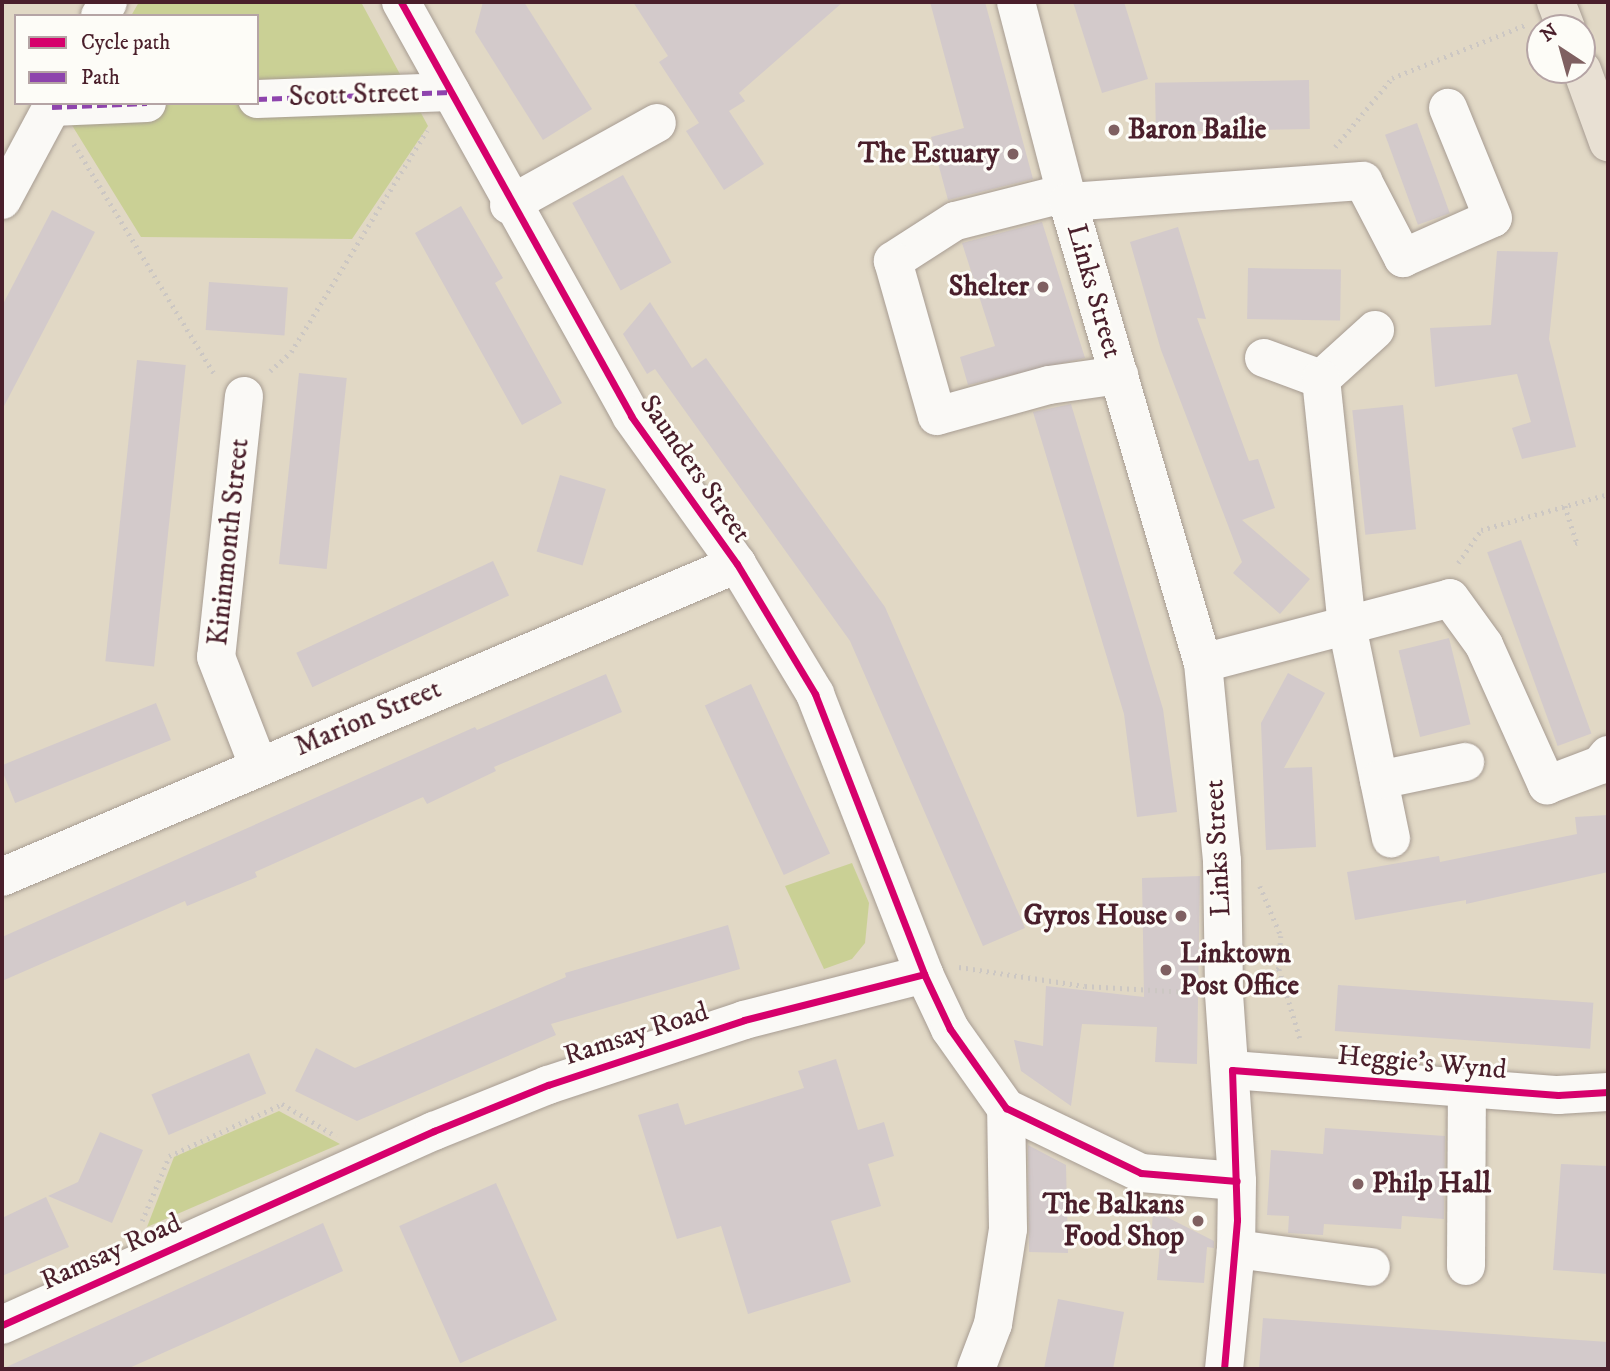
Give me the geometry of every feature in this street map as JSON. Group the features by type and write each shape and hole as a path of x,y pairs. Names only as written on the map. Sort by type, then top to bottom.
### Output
{"main road":[{"path":"1587,84 1608,142"}],"street":[{"name":"Links Street","path":"1016,2 1067,197 1203,663 1222,861 1224,994 1232,1070 1237,1181 1236,1249 1224,1369"},
{"name":"Saunders Street","path":"408,6 509,205 631,416 737,564 814,694 922,967"},
{"name":"Scott Street","path":"259,99 451,92"},
{"path":"2,200 53,105"},
{"name":"Links Street","path":"1067,197 1363,181 1403,258 1493,218 1448,108"},
{"path":"509,205 657,123"},
{"path":"1067,197 955,221 893,261 937,416 1049,385 1119,374"},
{"path":"1321,379 1375,330"},
{"path":"1264,358 1321,379"},
{"path":"1321,379 1347,626 1391,839"},
{"name":"Kininmonth Street","path":"244,396 216,657 258,765"},
{"name":"Marion Street","path":"2,877 258,765 737,564"},
{"path":"1203,663 1450,598 1484,645 1547,785 1600,765 1608,755"},
{"path":"1379,780 1465,762"},
{"path":"922,967 950,1029 1006,1108 1141,1172 1237,1181"},
{"name":"Ramsay Road","path":"2,1325 374,1157 548,1085 744,1020 922,967"},
{"name":"Heggie's Wynd","path":"1232,1070 1558,1096 1608,1092"},
{"path":"1466,1266 1467,1088"},
{"path":"976,1369 993,1324 1009,1229 1006,1108"},
{"path":"1236,1249 1371,1267"}],"path":[{"path":"53,105 213,374 244,396 291,352 451,92"},
{"path":"1450,598 1457,565 1481,530 1608,494"},
{"path":"1565,506 1577,543 1571,545"},
{"path":"922,967 1085,986 1224,994"},
{"path":"1279,968 1311,1075"},
{"path":"122,1271 169,1156 282,1104 374,1157"}],"green space":[{"path":"139,2 361,2 428,126 352,239 141,237 70,122 80,105 259,105 259,14 132,14"},
{"path":"852,863 869,903 865,943 852,959 824,969 785,886"},
{"path":"279,1111 340,1144 147,1227 174,1157"}],"building":[{"path":"483,2 524,2 592,109 543,140 475,32"},
{"path":"633,2 843,2 739,93 745,101 729,111 764,164 724,190 686,131 699,123 659,62 668,56"},
{"path":"930,2 985,2 1033,179 948,200 931,137 964,128"},
{"path":"1073,2 1124,2 1148,79 1102,93"},
{"path":"1309,80 1310,129 1156,132 1155,83"},
{"path":"1417,123 1450,213 1418,225 1385,135"},
{"path":"623,175 671,262 621,291 572,203"},
{"path":"461,206 503,278 495,283 562,403 522,425 415,233"},
{"path":"52,210 95,232 2,410 2,306"},
{"path":"1042,222 1085,358 968,385 960,357 995,346 962,243"},
{"path":"1178,227 1206,319 1197,318 1249,461 1258,459 1275,508 1242,520 1310,579 1280,614 1233,573 1242,562 1161,350 1130,242"},
{"path":"1497,251 1558,252 1549,339 1576,447 1522,459 1512,428 1531,422 1517,374 1435,387 1430,328 1491,325"},
{"path":"1248,268 1341,270 1340,321 1247,319"},
{"path":"209,282 288,288 284,335 206,330"},
{"path":"650,302 692,368 706,358 885,607 1025,928 983,946 850,641 655,369 647,374 623,334"},
{"path":"137,360 186,365 154,666 105,661"},
{"path":"299,373 347,378 327,569 279,564"},
{"path":"1071,404 1163,709 1177,812 1137,817 1124,714 1033,412"},
{"path":"1403,405 1416,529 1365,535 1352,410"},
{"path":"560,475 606,489 583,566 537,552"},
{"path":"1521,540 1591,734 1558,746 1487,552"},
{"path":"493,561 509,595 312,687 296,653"},
{"path":"1449,638 1471,724 1420,737 1399,651"},
{"path":"1288,673 1325,693 1284,768 1312,767 1316,847 1266,850 1261,723"},
{"path":"606,674 622,712 494,767 496,771 427,804 423,797 255,872 257,877 187,906 185,901 2,981 2,937 475,727 477,730"},
{"path":"751,684 830,853 784,875 705,706"},
{"path":"156,703 171,740 15,803 2,765"},
{"path":"1608,815 1608,872 1466,904 1466,900 1355,920 1347,872 1439,856 1440,862 1577,834 1575,817"},
{"path":"1200,876 1197,1064 1155,1062 1157,1027 1082,1024 1071,1106 1021,1071 1014,1040 1043,1046 1046,986 1144,997 1142,878"},
{"path":"728,925 740,969 551,1024 556,1035 357,1121 295,1091 316,1048 355,1068 566,977 565,973"},
{"path":"1338,985 1593,1003 1590,1049 1335,1031"},
{"path":"249,1053 266,1094 169,1135 151,1094"},
{"path":"836,1059 858,1130 884,1122 894,1156 868,1164 881,1206 831,1221 851,1282 748,1314 721,1226 677,1239 638,1115 678,1103 685,1125 804,1088 798,1071"},
{"name":"Philp Hall","path":"1325,1128 1445,1136 1444,1219 1402,1216 1401,1229 1324,1224 1323,1235 1288,1233 1289,1216 1267,1215 1271,1150 1323,1154"},
{"path":"100,1132 143,1150 112,1223 48,1196 78,1182"},
{"path":"1028,1145 1066,1165 1068,1253 1029,1252"},
{"path":"1561,1164 1608,1166 1608,1274 1553,1270"},
{"path":"496,1183 557,1320 460,1363 399,1226"},
{"path":"46,1197 69,1247 2,1276 2,1218"},
{"path":"1153,1210 1214,1241 1214,1248 1207,1247 1204,1283 1157,1280 1160,1244 1151,1244"},
{"path":"323,1223 343,1271 223,1326 127,1369 2,1369"},
{"path":"1058,1299 1124,1312 1113,1369 1044,1369"},
{"path":"1263,1318 1608,1342 1608,1369 1259,1369"}],"marked path":[{"path":"259,99 451,92"},
{"path":"52,107 100,105"}],"cycle path":[{"path":"401,2 631,416 737,564 815,694 924,974"},
{"path":"2,1325 434,1131 548,1085 744,1020 924,974 950,1029 1006,1108 1141,1173 1237,1181"},
{"path":"1224,1369 1237,1220 1232,1070 1558,1095 1608,1092"}],"place":[{"name":"Baron Bailie","path":"1114,130"},
{"name":"The Estuary","path":"1013,154"},
{"name":"Shelter","path":"1043,287"},
{"name":"Gyros House","path":"1181,916"},
{"name":"Linktown Post Office","path":"1166,970"},
{"name":"Philp Hall","path":"1358,1184"},
{"name":"The Balkans Food Shop","path":"1198,1221"}]}
